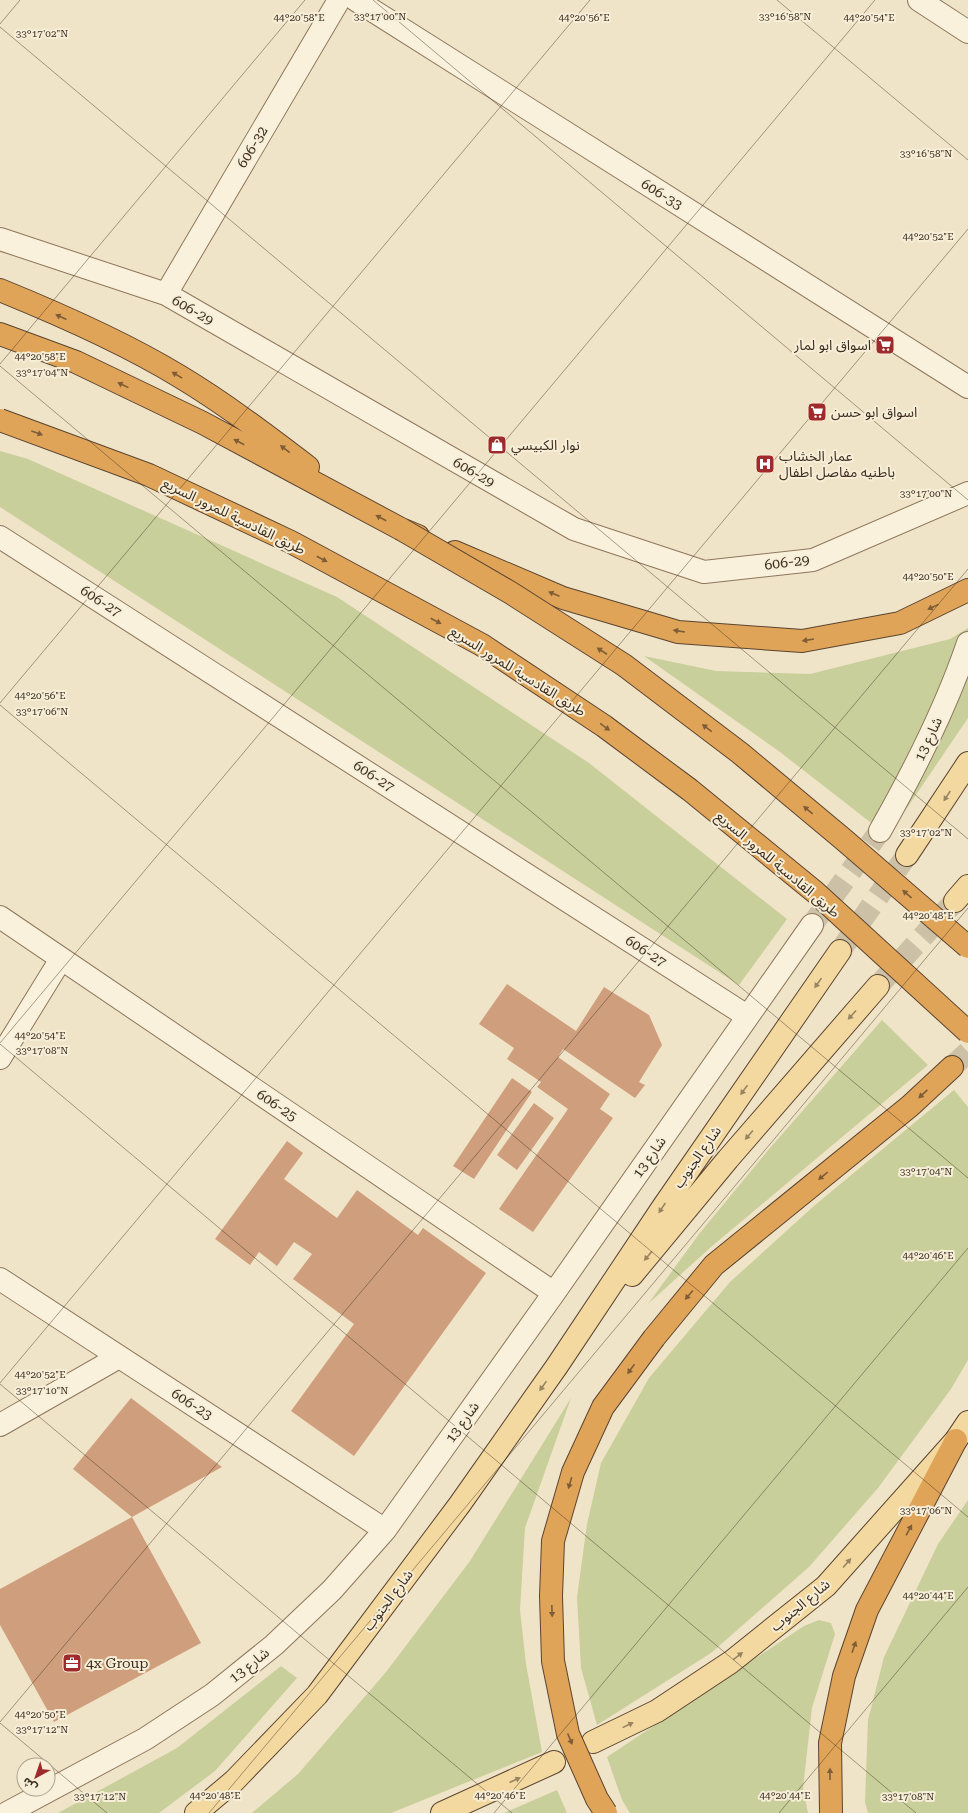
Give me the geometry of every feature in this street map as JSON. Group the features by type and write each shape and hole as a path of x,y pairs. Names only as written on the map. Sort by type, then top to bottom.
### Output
{"highway":[{"path":"0,290 105,337 178,375 265,434 360,506"},
{"path":"0,334 76,362 203,423 360,506 511,593 624,665 740,753 843,839 968,947"},
{"name":"طريق القادسية للمرور السريع","path":"0,420 149,475 291,542 482,646 604,726 690,790 815,892 968,1032"},
{"path":"401,529 563,598 678,632 802,641 900,623 968,590"},
{"path":"606,1813 598,1800 568,1734 554,1661 551,1596 553,1541 573,1472 603,1407 654,1338 714,1264 910,1106 952,1067"},
{"path":"831,1813 830,1743 844,1676 867,1610 956,1440"}],"main road":[{"path":"907,855 968,763"},
{"name":"شارع الجنوب","path":"196,1813 234,1781 317,1695 460,1504 557,1366 663,1207 840,951"},
{"name":"شارع الجنوب","path":"557,1366 728,1159 878,986"},
{"name":"شارع الجنوب","path":"593,1742 663,1707 731,1662 826,1586 956,1440 968,1422"},
{"path":"442,1813 554,1762"}],"street":[{"name":"606-32","path":"166,294 339,0"},
{"name":"606-33","path":"356,0 968,387"},
{"path":"919,0 968,32"},
{"name":"606-29","path":"0,239 166,294 574,529 704,572 813,560 968,493"},
{"name":"606-27","path":"0,537 747,1016"},
{"name":"شارع 13","path":"880,831 908,781 929,737 959,670 968,643"},
{"name":"606-25","path":"0,917 554,1293"},
{"name":"شارع 13","path":"8,1813 145,1739 212,1695 274,1645 332,1590 385,1530 554,1293 812,925"},
{"path":"0,1058 61,959"},
{"name":"606-23","path":"0,1279 385,1530"},
{"path":"0,1425 120,1357"}],"green space":[{"path":"0,451 28,459 337,597 589,763 787,919 739,985 0,507"},
{"path":"968,628 968,718 888,836 780,752 644,656 716,671 810,674 950,639"},
{"path":"882,1020 928,1065 711,1247 648,1304 699,1234 770,1148"},
{"path":"954,1090 968,1107 968,1360 951,1389 878,1488 809,1567 711,1653 597,1725 581,1668 577,1597 587,1524 601,1463 649,1378 730,1282 815,1205"},
{"path":"571,1398 525,1528 520,1610 526,1664 542,1752 391,1813 252,1813 298,1774 386,1672 470,1561"},
{"path":"968,1500 968,1813 868,1813 865,1802 868,1720 884,1657 938,1544"},
{"path":"819,1620 831,1623 835,1634 812,1708 803,1788 808,1813 630,1813 622,1800 607,1757 804,1626"},
{"path":"281,1666 297,1678 215,1771 159,1813 58,1813 177,1748"},
{"path":"557,1790 567,1813 504,1813"}],"building":[{"path":"507,984 576,1031 604,987 649,1015 662,1045 639,1082 645,1085 635,1098 563,1049 558,1057 610,1094 600,1109 613,1118 533,1232 499,1209 568,1109 537,1087 541,1082 507,1059 514,1048 479,1024"},
{"path":"512,1078 532,1092 474,1179 453,1166"},
{"path":"534,1103 554,1118 517,1170 497,1155"},
{"path":"287,1141 303,1153 284,1179 337,1218 357,1190 418,1235 423,1228 486,1273 354,1456 291,1411 354,1324 293,1279 312,1254 294,1242 277,1266 259,1252 250,1265 215,1239"},
{"path":"131,1398 222,1467 132,1517 73,1469"},
{"path":"132,1517 201,1643 54,1722 0,1625 0,1589"}],"tunnel":[{"path":"812,925 880,831"},
{"path":"840,951 907,855"},
{"path":"878,986 955,901"},
{"path":"952,1067 968,1052"}],"place":[{"name":"اسواق ابو لمار","path":"885,345"},
{"name":"اسواق ابو حسن","path":"817,412"},
{"name":"نوار الكبيسي","path":"497,445"},
{"name":"عمار الخشاب باطنيه مفاصل اطفال","path":"765,464"},
{"name":"4x Group","path":"72,1663"}]}
